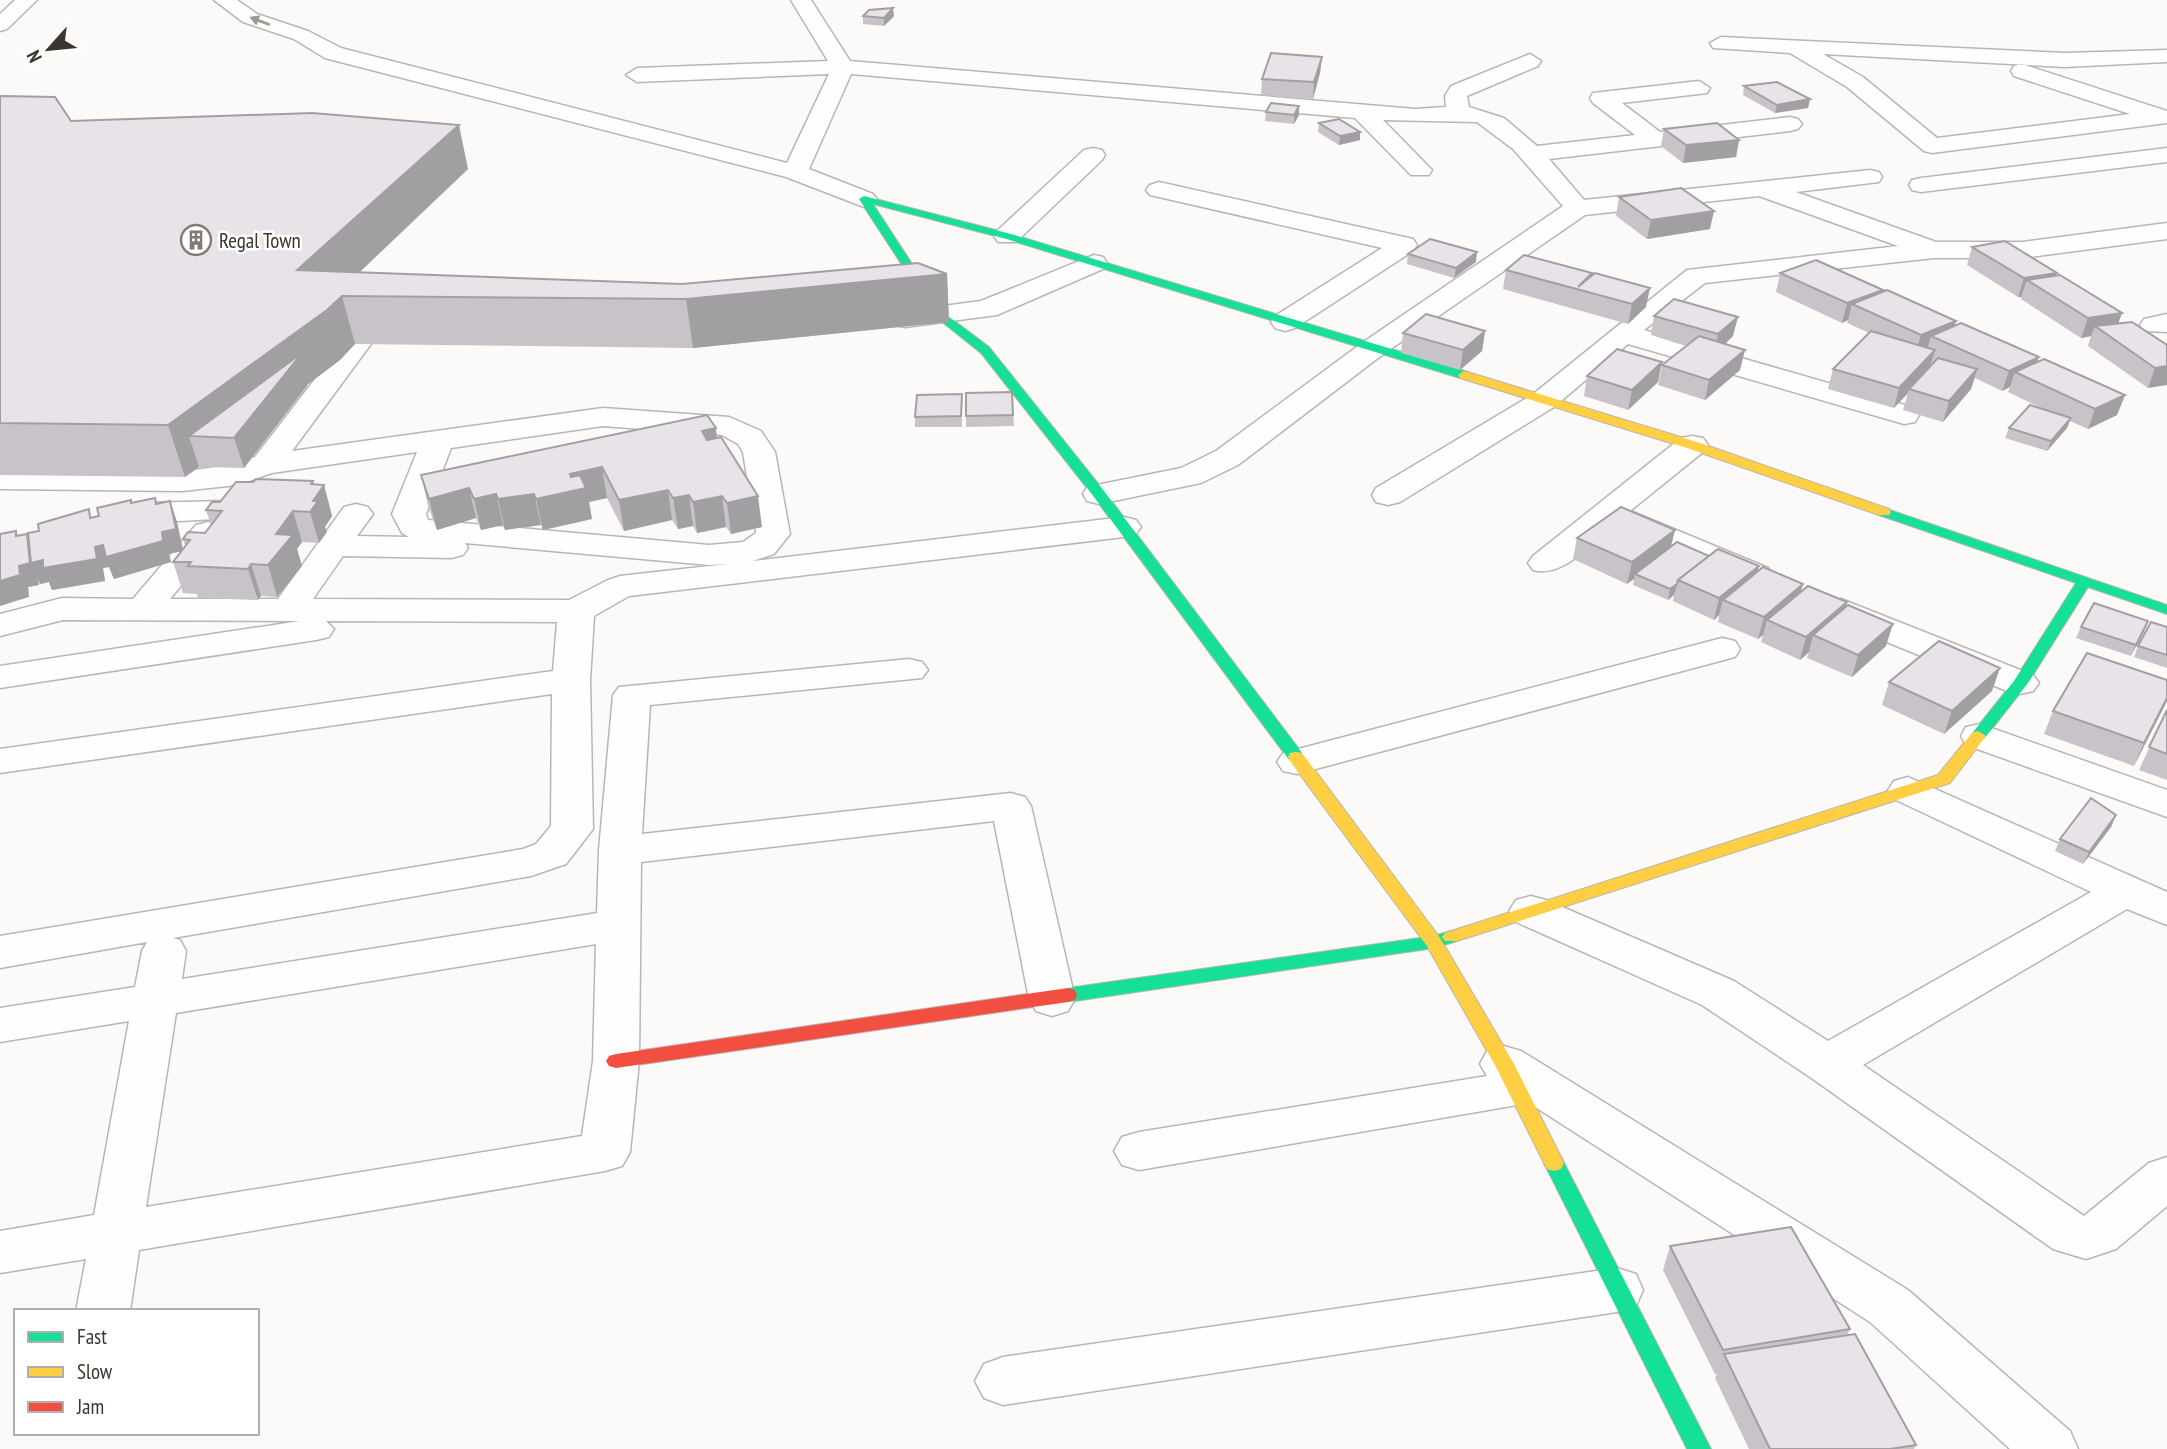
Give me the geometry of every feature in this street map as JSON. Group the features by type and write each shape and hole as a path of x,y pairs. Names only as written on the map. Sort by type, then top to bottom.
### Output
{"street":[{"path":"0,1 27,0"},
{"path":"0,24 27,0"},
{"path":"224,0 250,18 300,35 333,53 795,172 864,199 1007,236 1692,445 2167,610"},
{"path":"265,0 281,12 300,35"},
{"path":"801,0 844,67"},
{"path":"1721,43 2065,60 2164,58"},
{"path":"1796,47 1855,82 1975,180"},
{"path":"1939,76 2022,71 2065,60"},
{"path":"1459,114 1456,96 1459,91 1530,61"},
{"path":"795,172 844,67"},
{"path":"637,75 844,67 1362,112 1487,117 1533,154 1578,208"},
{"path":"1932,146 2162,117 2022,71"},
{"path":"1855,82 1883,80"},
{"path":"1656,140 1601,98 1699,88"},
{"path":"1362,112 1420,170"},
{"path":"1533,154 1790,124"},
{"path":"1007,236 1093,155"},
{"path":"1921,185 2167,155"},
{"path":"1099,494 1159,484 1208,469 1372,349 1578,208 1870,177"},
{"path":"1759,188 1934,250"},
{"path":"1158,190 1276,214 1404,245 1285,323"},
{"path":"864,199 940,315 985,350 1099,494 1434,942 1510,1076 1699,1449"},
{"path":"1388,495 1543,401 1623,333 1697,276 1934,250 2022,250 2167,230"},
{"path":"872,322 987,309 1094,263"},
{"path":"1797,265 1848,287"},
{"path":"266,464 328,360 379,333 327,331"},
{"path":"1623,333 1904,415"},
{"path":"0,479 182,481 237,475 266,464 438,440 603,417 729,426 750,438 759,453 773,534 762,547 747,552 709,555 421,530 414,526 409,514 438,440"},
{"path":"1545,563 1692,445"},
{"path":"89,525 141,513 224,511 143,609"},
{"path":"288,610 356,514"},
{"path":"1609,514 2020,683"},
{"path":"0,625 62,609 576,611 620,587 1124,527"},
{"path":"332,546 599,550 620,587"},
{"path":"616,1061 1434,942 1944,779 2020,683 2085,581"},
{"path":"0,677 437,610"},
{"path":"0,952 531,862 551,854 572,829 571,680 576,611"},
{"path":"1297,762 1722,649"},
{"path":"0,1252 605,1152 616,1061 620,850 632,695 909,670"},
{"path":"0,761 571,680"},
{"path":"1980,736 2167,804"},
{"path":"1908,790 2167,910"},
{"path":"620,850 1012,806 1052,999"},
{"path":"1827,1064 2125,891"},
{"path":"1531,911 1696,980 1827,1064 2071,1234 2086,1238 2098,1234 2167,1177"},
{"path":"0,1025 620,925"},
{"path":"103,1309 119,1231 164,951"},
{"path":"1139,1151 1510,1076 1889,1306 2050,1449"},
{"path":"1003,1381 1617,1290"}],"building":[{"path":"893,8 884,18 863,16 869,10"},
{"path":"1271,53 1322,57 1314,82 1262,79"},
{"path":"1777,82 1810,99 1777,105 1744,86"},
{"name":"Regal Town","path":"0,96 55,97 71,121 312,113 459,125 297,270 682,284 918,263 947,274 686,299 342,296 327,310 168,425 0,423"},
{"path":"1271,103 1299,106 1294,115 1266,112"},
{"path":"1339,119 1360,132 1340,136 1319,123"},
{"path":"1717,123 1739,140 1686,145 1664,129"},
{"path":"1681,188 1714,211 1651,220 1619,197"},
{"path":"1430,239 1477,252 1456,268 1408,254"},
{"path":"2005,241 2057,273 2024,278 1972,247"},
{"path":"1524,255 1592,273 1578,287 1595,273 1650,288 1632,304 1506,270"},
{"path":"1816,260 1883,290 1847,303 1780,273"},
{"path":"2060,275 2122,313 2088,318 2027,280"},
{"path":"1887,290 1956,321 1921,335 1852,304"},
{"path":"1674,299 1738,317 1718,334 1654,316"},
{"path":"1426,314 1485,331 1463,350 1403,333"},
{"path":"2132,322 2167,345 2167,366 2155,368 2095,326"},
{"path":"1961,323 2039,357 2009,371 1931,336"},
{"path":"1871,331 1935,350 1899,388 1833,369"},
{"path":"1699,336 1745,350 1709,380 1662,365"},
{"path":"1617,349 1662,362 1632,390 1587,376"},
{"path":"298,356 234,438 189,436"},
{"path":"1938,358 1977,369 1949,401 1909,389"},
{"path":"2044,359 2125,395 2095,409 2015,372"},
{"path":"1012,392 1013,415 966,416 966,393"},
{"path":"962,394 961,416 915,417 917,395"},
{"path":"2030,405 2071,418 2051,441 2009,428"},
{"path":"707,415 716,428 702,431 707,440 721,437 758,496 727,503 722,496 693,502 689,495 673,498 668,490 619,500 602,467 570,474 571,477 580,475 586,488 536,499 534,494 498,499 496,494 474,499 469,488 429,499 421,475"},
{"path":"256,479 313,481 311,484 324,485 313,501 318,501 310,512 293,511 276,534 293,535 268,565 251,564 248,569 188,566 191,562 173,562 190,540 183,539 188,532 205,533 222,511 206,510 212,502 220,502 236,482 253,482"},
{"path":"155,498 156,504 170,501 176,529 162,532 163,541 106,557 103,545 95,547 97,559 43,568 43,560 31,563 28,533 39,531 38,524 89,509 90,518 99,516 97,508 131,500 131,503"},
{"path":"1621,507 1675,530 1632,562 1577,538"},
{"path":"16,531 16,536 27,534 30,563 19,566 20,575 0,581 0,534"},
{"path":"1677,542 1709,556 1670,589 1635,574"},
{"path":"1718,549 1759,566 1719,598 1678,580"},
{"path":"1763,567 1803,584 1764,617 1723,600"},
{"path":"1808,586 1847,602 1806,637 1767,620"},
{"path":"2094,603 2148,621 2136,645 2081,627"},
{"path":"1848,605 1893,624 1858,655 1813,635"},
{"path":"2151,622 2167,627 2167,655 2138,646"},
{"path":"1939,641 2000,668 1952,711 1889,682"},
{"path":"2087,653 2167,680 2167,698 2144,743 2053,711"},
{"path":"2167,710 2167,754 2149,747"},
{"path":"2091,798 2116,815 2089,852 2060,839"},
{"path":"1791,1227 1850,1329 1723,1350 1670,1246"},
{"path":"1855,1334 1916,1445 1890,1449 1770,1449 1724,1354"}],"traffic: fast":[{"path":"864,199 940,315 985,350 1099,494 1296,757"},
{"path":"864,199 1007,236 1464,375"},
{"path":"1884,512 2167,610"},
{"path":"1978,736 2020,683 2085,581"},
{"path":"1068,995 1434,942 1451,937"},
{"path":"1554,1163 1699,1449"}],"traffic: slow":[{"path":"1464,375 1692,445 1884,512"},
{"path":"1451,937 1944,779 1978,736"},
{"path":"1296,757 1434,942 1504,1064 1554,1163"}],"traffic: jam":[{"path":"616,1061 1068,995"}],"place":[{"name":"Regal Town","path":"196,240"}]}
